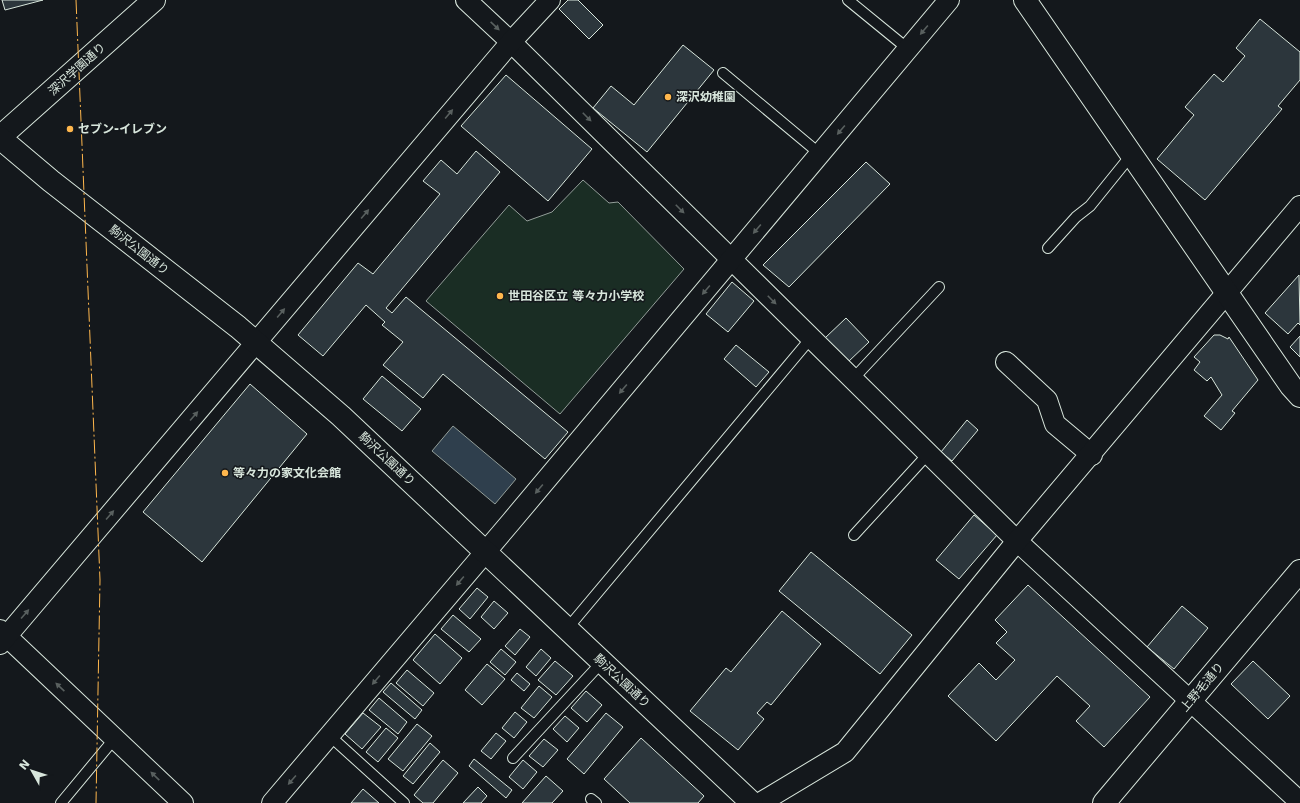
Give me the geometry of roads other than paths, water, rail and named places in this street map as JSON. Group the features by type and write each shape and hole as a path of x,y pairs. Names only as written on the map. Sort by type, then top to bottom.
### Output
{"street":[{"name":"深沢学園通り","path":"0,138 154,0"},
{"path":"466,0 511,42 1017,541 1300,802"},
{"path":"183,803 116,738 2,637 256,342 511,42 550,0"},
{"path":"272,803 732,260 949,0"},
{"path":"1025,0 1300,396"},
{"name":"駒沢公園通り","path":"0,138 57,186 238,326 341,416 752,803"},
{"path":"760,803 845,752 1017,541 1092,455 1300,206"},
{"path":"1006,362 1047,400 1055,424 1092,455"},
{"name":"上野毛通り","path":"1104,803 1300,572"}],"lane":[{"path":"848,0 908,49"},
{"path":"723,73 820,154"},
{"path":"1048,248 1076,217 1090,206 1132,154"},
{"path":"853,379 939,286"},
{"path":"567,629 811,338"},
{"path":"854,535 928,454"},
{"path":"513,758 602,662"},
{"path":"330,736 404,803"},
{"path":"61,803 116,738"}],"water":[{"path":"453,426 516,479 495,504 432,451"}],"place":[{"name":"深沢幼稚園","path":"668,97"},
{"name":"セブン-イレブン","path":"70,129"},
{"name":"世田谷区立 等々力小学校","path":"500,296"},
{"name":"等々力の家文化会館","path":"225,473"}]}
